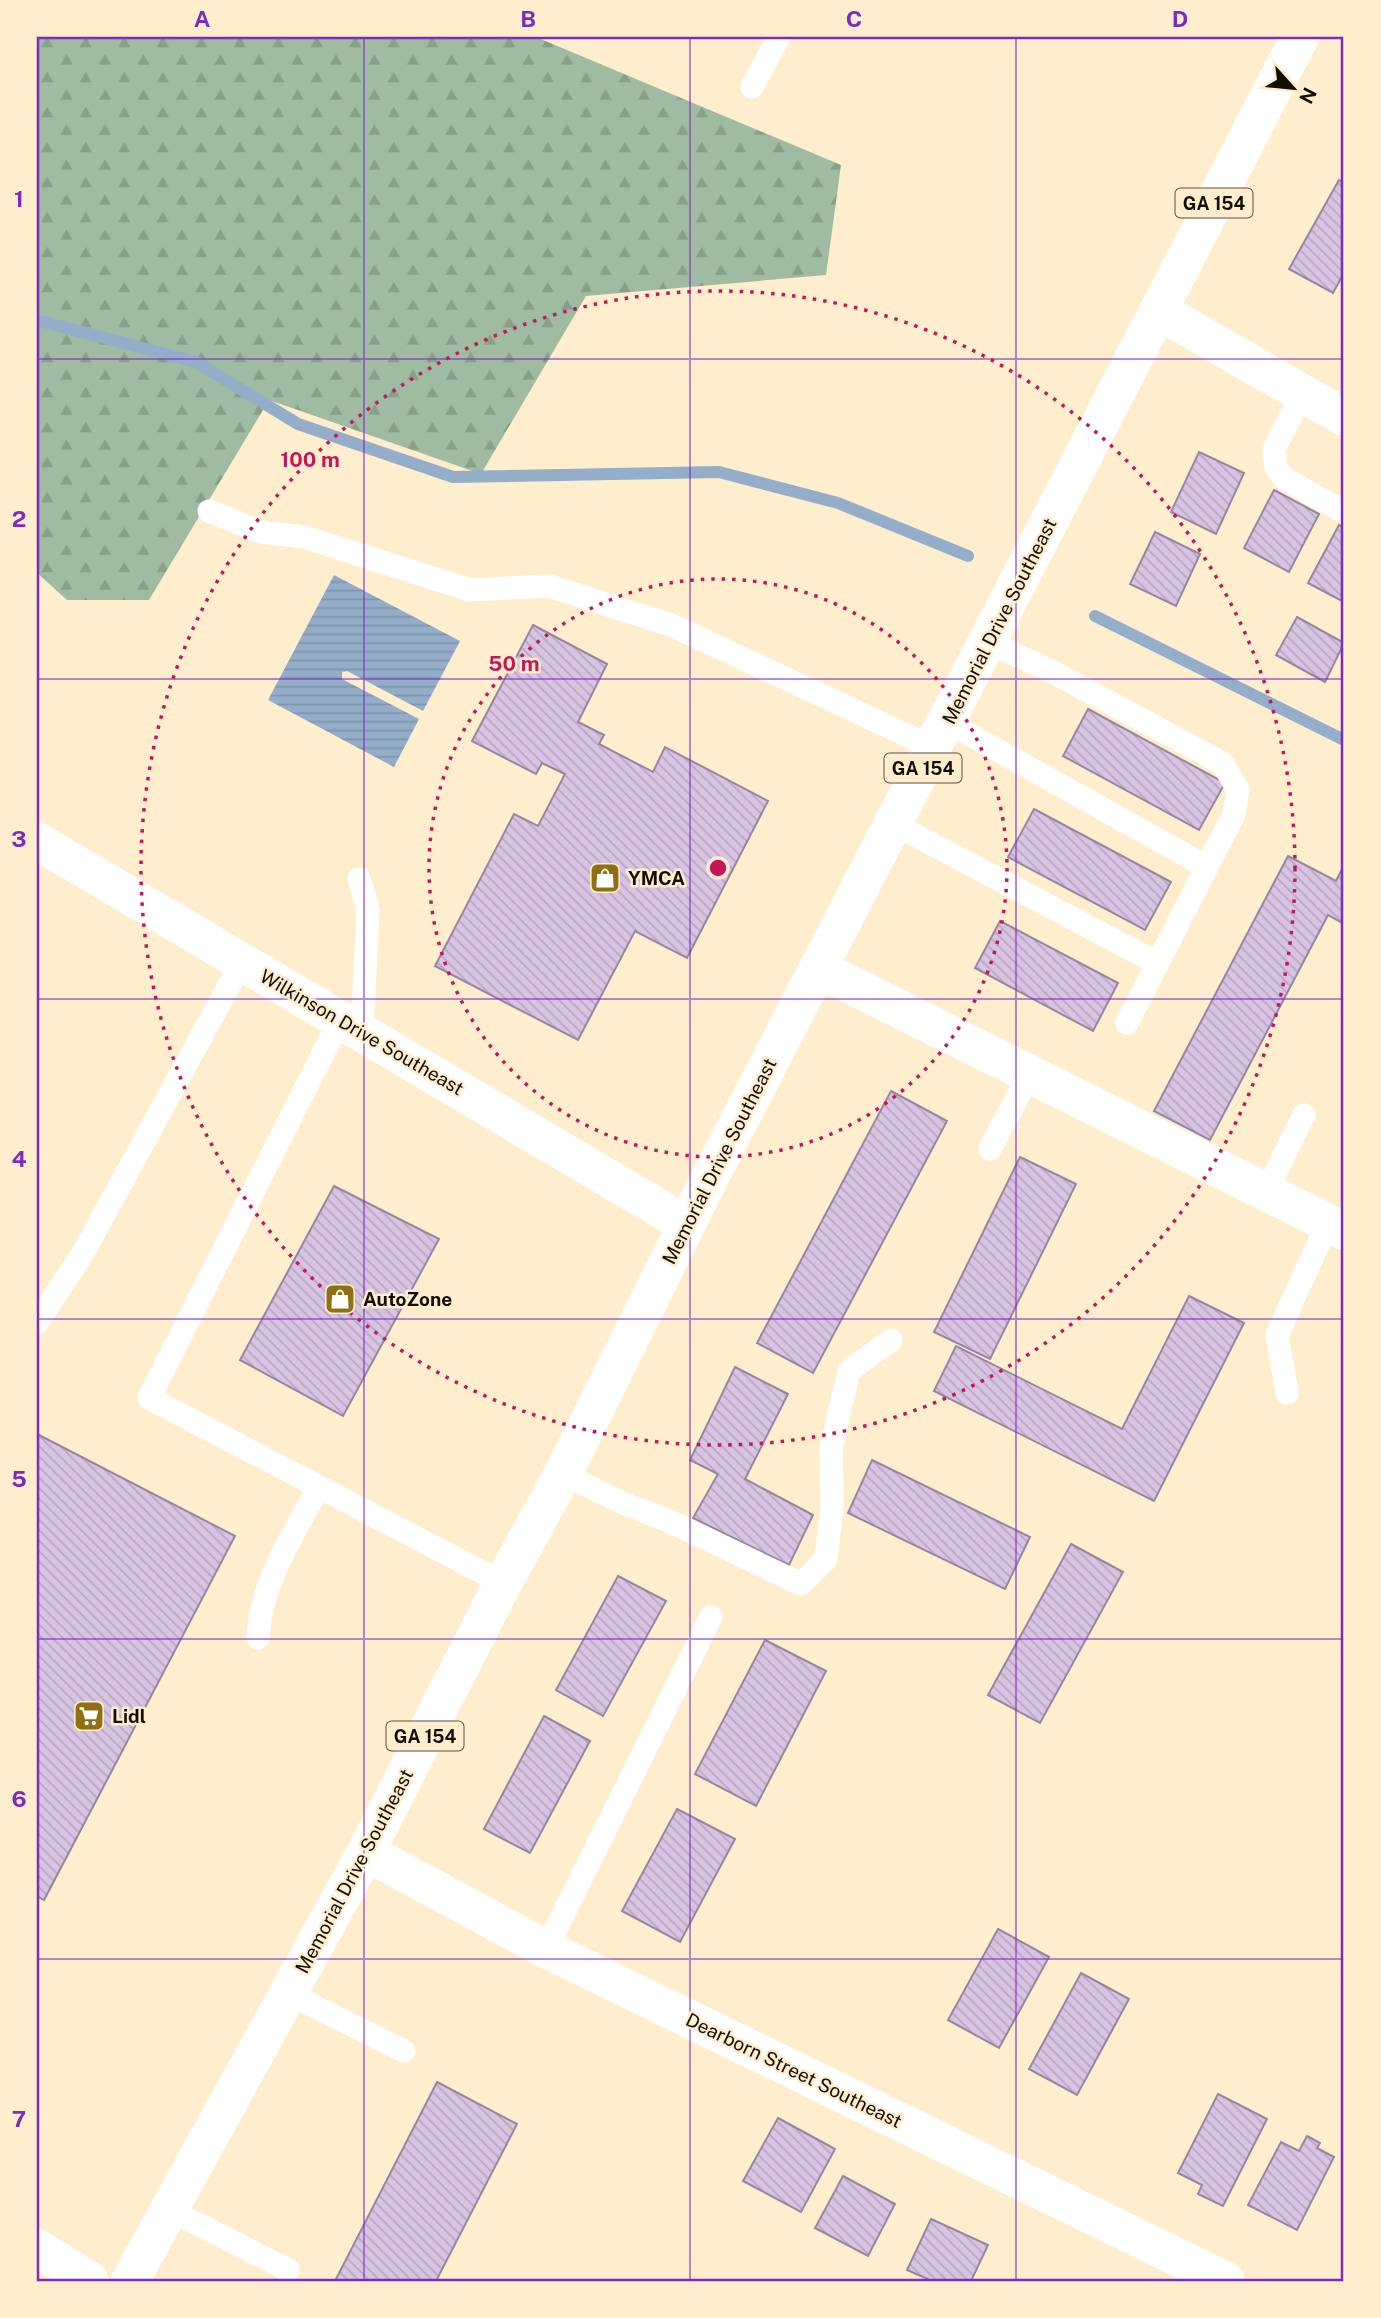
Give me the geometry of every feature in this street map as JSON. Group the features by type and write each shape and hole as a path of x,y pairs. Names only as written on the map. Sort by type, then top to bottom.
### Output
{"street":[{"name":"Memorial Drive Southeast","path":"130,2281 366,1852 503,1583 563,1474 686,1224 1300,37"},
{"path":"1159,311 1344,416"},
{"name":"Wilkinson Drive Southeast","path":"37,841 686,1224"},
{"path":"819,969 1336,1227"},
{"name":"Dearborn Street Southeast","path":"366,1852 546,1949 1226,2281"},
{"path":"37,2248 90,2281"}],"lane":[{"path":"752,87 779,37"},
{"path":"1302,394 1274,449 1276,468 1285,479 1344,512"},
{"path":"209,511 261,532 304,537 470,590 549,586 671,625 940,735 1207,867"},
{"path":"988,642 1051,671 1222,763 1238,790 1234,814 1127,1023"},
{"path":"894,824 1157,963"},
{"path":"359,879 368,909 351,1026 149,1398 503,1583"},
{"path":"37,1323 83,1253 242,962"},
{"path":"990,1149 1030,1074"},
{"path":"1266,1192 1304,1115"},
{"path":"1287,1393 1277,1335 1336,1227"},
{"path":"563,1474 801,1584 826,1559 832,1508 831,1449 849,1371 891,1340"},
{"path":"258,1638 259,1614 268,1583 319,1487"},
{"path":"546,1949 711,1617"},
{"path":"289,1994 404,2051"},
{"path":"170,2210 288,2270"}],"green space":[{"path":"37,37 536,37 841,165 826,275 586,296 481,474 269,400 149,600 67,600 37,573"}],"water":[{"path":"334,575 460,641 423,711 347,671 342,672 342,679 419,719 394,767 268,700"}],"building":[{"path":"1339,180 1344,183 1344,273 1333,293 1289,269"},
{"path":"1199,452 1244,473 1216,534 1171,512"},
{"path":"1274,490 1319,514 1289,572 1244,548"},
{"path":"1339,525 1344,528 1344,602 1308,583"},
{"path":"1155,532 1200,554 1176,606 1130,584"},
{"path":"1297,617 1344,643 1325,682 1276,655"},
{"name":"YMCA","path":"533,625 607,664 578,722 604,735 599,744 653,772 665,747 768,801 687,958 635,931 578,1040 435,966 514,814 538,826 565,774 542,763 536,774 472,741"},
{"path":"1088,709 1225,783 1199,830 1063,756"},
{"path":"1034,809 1171,882 1145,930 1008,857"},
{"path":"1288,856 1336,881 1344,865 1344,924 1328,915 1210,1140 1154,1111"},
{"path":"1000,921 1118,983 1093,1031 975,968"},
{"path":"891,1091 947,1121 813,1373 757,1343"},
{"path":"1020,1157 1076,1184 990,1359 934,1332"},
{"name":"AutoZone","path":"334,1186 439,1239 343,1416 240,1360"},
{"path":"1189,1296 1244,1323 1154,1501 934,1391 956,1346 1122,1429"},
{"path":"735,1367 788,1394 745,1479 813,1515 789,1565 693,1518 718,1474 690,1460"},
{"name":"Lidl","path":"37,1434 235,1536 44,1900 37,1896"},
{"path":"872,1460 1030,1537 1005,1589 848,1513"},
{"path":"1071,1544 1123,1572 1040,1723 988,1695"},
{"path":"618,1576 666,1601 603,1716 556,1690"},
{"path":"765,1640 826,1671 756,1806 695,1774"},
{"path":"544,1716 590,1741 530,1853 484,1829"},
{"path":"677,1809 735,1839 680,1942 622,1911"},
{"path":"998,1929 1049,1957 999,2048 948,2020"},
{"path":"1081,1973 1129,1999 1077,2095 1029,2069"},
{"path":"437,2082 517,2124 436,2281 335,2281"},
{"path":"1218,2094 1267,2119 1223,2206 1198,2194 1202,2185 1178,2173"},
{"path":"778,2118 835,2149 801,2212 743,2181"},
{"path":"1307,2136 1320,2143 1317,2148 1334,2157 1297,2230 1248,2205 1281,2142 1299,2151"},
{"path":"843,2176 895,2204 868,2256 815,2228"},
{"path":"931,2219 988,2245 971,2281 932,2281 907,2270"}],"waterway":[{"path":"37,322 196,362 298,424 453,477 719,472 838,503 968,556"},
{"path":"1095,616 1344,740"}],"place":[{"name":"YMCA","path":"605,878"},
{"name":"AutoZone","path":"340,1299"},
{"name":"Lidl","path":"89,1716"}]}
